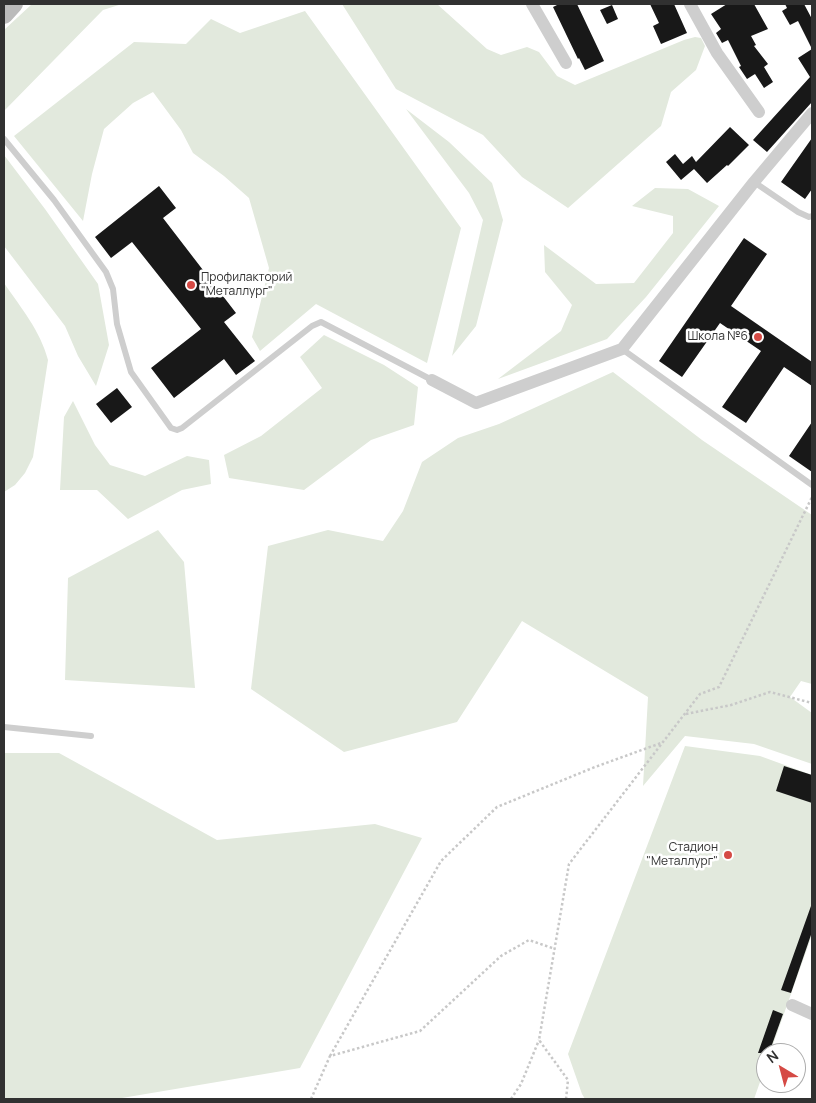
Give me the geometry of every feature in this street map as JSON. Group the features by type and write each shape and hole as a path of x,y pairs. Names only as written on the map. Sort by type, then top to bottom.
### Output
{"street":[{"path":"4,15 14,4"},
{"path":"532,4 566,64"},
{"path":"690,4 717,53 759,112"},
{"path":"432,380 476,403 622,349 754,182 812,113"},
{"path":"792,1005 812,1014"}],"lane":[{"path":"4,139 54,200 106,272 113,289 117,324 131,372 171,428 177,430 182,428 312,326 321,322 432,380"},
{"path":"754,182 798,212 809,217 812,216"},
{"path":"622,349 812,485"},
{"path":"4,727 91,736"}],"path":[{"path":"511,1099 521,1084 539,1040 569,864 700,694 719,687 812,497"},
{"path":"684,714 731,705 770,692 812,703"},
{"path":"311,1099 330,1056 441,861 497,807 595,767 663,742"},
{"path":"330,1056 420,1031 501,956 529,940 554,949"},
{"path":"539,1040 568,1080 566,1099"}],"shaded area":[{"path":"32,4 122,4 103,10 4,111 4,30"},
{"path":"342,4 437,4 487,49 501,55 527,47 539,52 557,76 575,85 684,40 695,37 701,38 705,46 696,70 671,92 661,126 568,208 522,177 483,135 396,89"},
{"path":"305,11 461,228 427,363 316,304 260,351 252,337 269,268 249,198 193,153 181,130 153,92 133,103 104,129 92,174 83,221 14,136 134,42 186,44 211,19 240,33"},
{"path":"406,109 449,142 492,183 503,220 476,326 452,356 483,220 469,193"},
{"path":"4,155 98,284 109,345 96,386 78,356 65,326 4,246"},
{"path":"655,188 688,189 719,206 646,297 607,339 498,379 561,331 572,305 545,272 544,245 596,284 634,283 673,233 673,216 632,206"},
{"path":"4,283 35,329 48,360 33,457 25,473 15,485 4,492"},
{"path":"324,335 384,365 418,387 414,425 371,440 304,490 229,478 224,455 261,436 322,388 300,357"},
{"path":"613,372 702,440 812,515 812,684 801,681 790,697 812,713 812,764 754,744 685,736 643,786 648,697 522,621 457,722 344,752 251,689 268,546 328,530 383,541 403,511 422,462 458,438 499,424"},
{"path":"73,401 95,445 110,465 145,476 187,456 209,460 211,484 182,490 128,519 97,490 60,490 64,417"},
{"path":"158,530 184,562 195,688 65,680 68,578"},
{"name":"Стадион \"Металлург\"","path":"685,746 760,756 812,775 812,935 774,1043 756,1043 756,1093 754,1099 585,1099 568,1054"},
{"path":"4,753 59,753 217,840 375,824 422,838 300,1068 116,1099 4,1099"}],"building":[{"path":"559,4 577,4 604,61 585,70 553,7"},
{"path":"650,4 674,4 687,33 661,44 653,26 659,23"},
{"path":"727,4 754,4 768,29 751,36 756,45 754,46 768,64 764,67 773,82 764,88 755,74 747,79 739,67 741,66 728,40 722,43 716,33 721,29 711,14"},
{"path":"785,4 804,4 812,19 812,49 798,21 790,25 782,11 787,8"},
{"path":"612,5 618,19 607,24 600,10"},
{"path":"812,49 812,102 767,152 753,140 810,77 798,58"},
{"path":"730,127 749,145 707,183 694,169 681,180 666,162 675,154 683,164 692,156 696,162"},
{"path":"812,138 812,189 805,199 781,182"},
{"name":"Профилакторий \"Металлург\"","path":"159,186 176,208 163,218 236,313 224,322 255,361 236,375 224,359 174,398 151,368 201,329 132,242 111,258 95,237"},
{"name":"Школа №6","path":"744,238 767,254 731,306 812,362 812,386 784,367 746,423 722,407 761,351 720,323 682,377 659,361"},
{"path":"117,388 132,407 111,423 96,404"},
{"path":"812,422 812,472 789,456"},
{"path":"784,766 812,775 812,803 776,791"},
{"path":"811,906 812,932 791,993 781,990"},
{"path":"773,1010 783,1014 773,1043 761,1043"}],"place":[{"name":"Профилакторий \"Металлург\"","path":"191,285"},
{"name":"Школа №6","path":"758,337"},
{"name":"Стадион \"Металлург\"","path":"728,855"}]}
